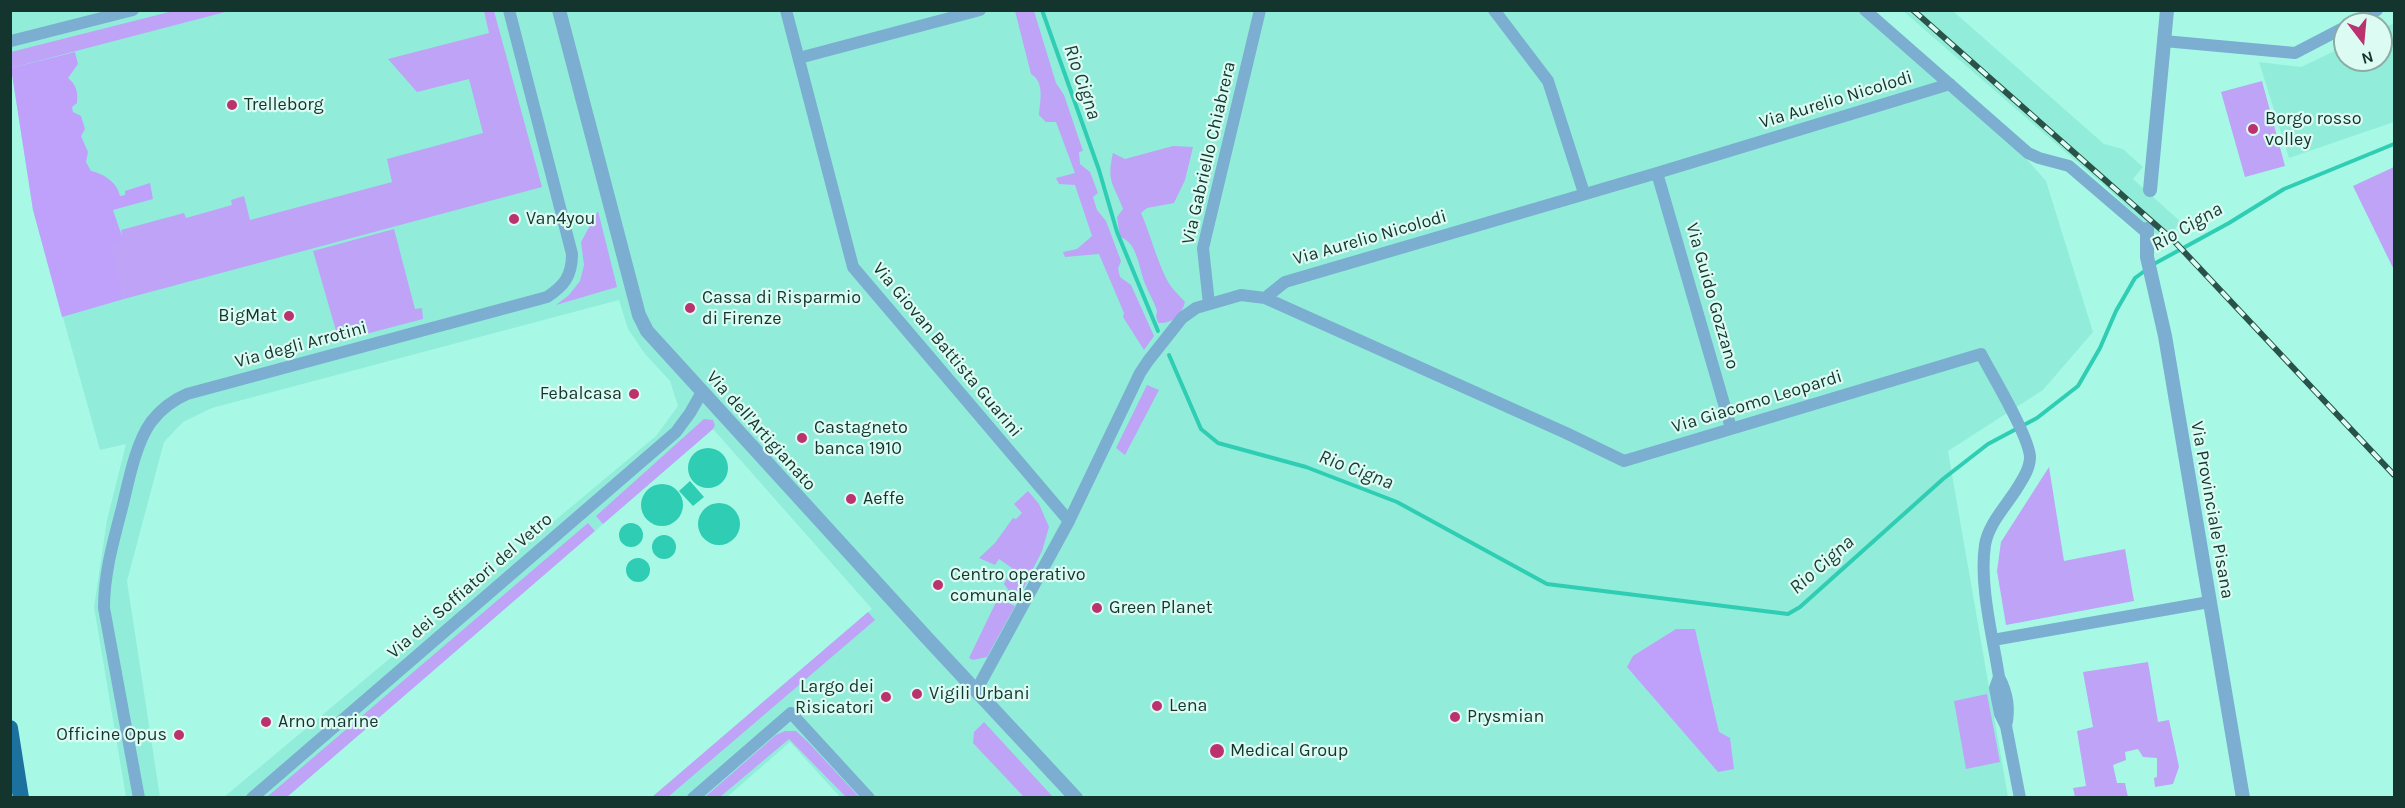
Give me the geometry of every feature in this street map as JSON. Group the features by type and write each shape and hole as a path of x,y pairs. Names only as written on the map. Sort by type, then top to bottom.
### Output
{"highway":[{"path":"10,728 21,798"}],"street":[{"path":"11,41 133,10"},
{"name":"Via degli Arrotini","path":"139,798 106,617 104,587 109,554 130,472 151,422 168,404 187,393 547,297 561,288 568,278 572,267 572,254 509,10"},
{"name":"Via dell'Artigianato","path":"560,10 639,315 648,331 1076,798"},
{"name":"Via Giovan Battista Guarini","path":"786,10 853,267 1070,521"},
{"path":"799,58 980,10"},
{"name":"Via Gabriello Chiabrera","path":"1209,304 1203,248 1260,10"},
{"path":"1494,10 1548,81 1584,194"},
{"path":"1865,10 2028,153 2069,166 2146,230"},
{"path":"2150,190 2167,10"},
{"path":"2164,41 2295,53 2333,33"},
{"name":"Via Aurelio Nicolodi","path":"1265,298 1285,282 1950,84"},
{"name":"Via Guido Gozzano","path":"1657,173 1731,428"},
{"name":"Via Provinciale Pisana","path":"2146,230 2147,256 2165,336 2243,798"},
{"path":"976,691 1070,521 1140,373 1148,361 1187,313 1209,304 1244,295 1265,298"},
{"name":"Via Giacomo Leopardi","path":"1265,298 1624,461 1981,354 2025,438 2030,457 2026,473 1991,527 1985,543 1985,582 1999,677 1995,688 2000,714 2006,726 2020,798"},
{"name":"Via dei Soffiatori del Vetro","path":"252,798 676,432 702,392"},
{"path":"1994,640 2209,602"},
{"path":"693,798 791,713 869,798"}],"shaded area":[{"path":"177,10 229,11 11,68 11,52"},
{"path":"10,11 1875,11 1966,90 2046,181 2093,332 2043,390 1948,451 2008,797 841,798 790,742 727,797 656,797 872,609 713,429 287,797 224,797 656,436 678,406 670,381 645,354 628,329 619,300 212,408 183,422 164,442 127,581 160,797 126,797 94,607 107,520 126,444 100,450 33,210 11,67"},
{"path":"484,11 494,11 542,187 124,299 109,247 123,242 121,230 184,213 186,218 232,205 231,200 244,196 250,220 392,182 387,159 483,133 469,79 417,92 388,59 489,33"},
{"path":"1015,11 1034,11 1056,83 1064,95 1083,151 1079,152 1080,164 1090,172 1098,193 1093,197 1097,210 1106,221 1121,261 1118,269 1120,277 1131,285 1154,336 1144,350 1123,317 1124,313 1099,254 1065,257 1063,252 1077,249 1092,236 1075,185 1059,184 1056,178 1075,173 1056,122 1046,122 1039,115 1040,87 1031,74"},
{"path":"1903,11 1953,11 2104,144 2123,149 2143,167 2133,179 2181,222 2164,242 2107,188"},
{"path":"2393,23 2394,122 2289,158 2259,62 2301,67 2333,52 2333,72 2393,72"},
{"path":"75,52 78,64 68,78 75,86 77,93 77,103 72,107 73,112 81,116 85,129 81,136 88,152 86,162 91,171 101,174 113,183 120,196 125,195 125,191 150,183 153,199 113,210 124,242 110,247 124,299 62,317 33,210 11,68"},
{"name":"Borgo rosso volley","path":"2262,81 2285,166 2245,177 2221,92"},
{"path":"1173,146 1193,147 1185,180 1174,203 1147,208 1141,213 1167,280 1185,302 1176,318 1158,323 1157,311 1134,249 1120,237 1117,217 1123,209 1112,182 1110,170 1113,153 1125,159"},
{"path":"2394,167 2394,270 2353,186"},
{"path":"598,211 617,287 556,305 569,295 580,281 584,265 581,242"},
{"path":"394,229 415,309 422,308 423,319 339,341 313,251"},
{"path":"1147,385 1159,390 1125,455 1116,448"},
{"path":"704,419 713,420 715,425 713,429 603,524 596,516"},
{"path":"708,448 722,454 728,468 722,482 708,488 694,482 688,468 694,454"},
{"path":"2049,467 2064,561 2125,549 2134,601 2006,625 1997,571 2001,542"},
{"path":"690,481 704,497 693,506 679,491"},
{"path":"662,484 670,485 677,490 682,497 682,513 677,520 670,525 662,526 654,525 647,520 642,513 641,505 642,497 647,490 654,485"},
{"path":"1028,491 1039,504 1049,527 1042,551 1017,601 1004,584 1012,568 999,559 995,565 979,558 995,543 1013,518 1016,519 1022,513 1014,504"},
{"path":"719,503 727,504 734,509 739,516 739,532 734,539 727,544 719,545 711,544 704,539 699,532 698,524 699,516 704,509 711,504"},
{"path":"588,523 595,531 287,797 267,797"},
{"path":"631,523 636,524 642,530 642,540 636,546 631,547 626,546 620,540 619,535 620,530 626,524"},
{"path":"664,535 669,536 675,542 675,552 669,558 664,559 659,558 653,552 652,547 653,542 659,536"},
{"path":"638,558 643,559 649,565 649,575 643,581 638,582 633,581 627,575 626,570 627,565 633,559"},
{"path":"998,598 1015,606 987,657 973,660 969,658"},
{"path":"868,612 875,620 668,797 652,797"},
{"path":"1676,629 1695,629 1719,732 1730,738 1734,769 1718,772 1627,667 1633,656"},
{"path":"2148,662 2158,722 2169,720 2179,767 2173,784 2155,787 2157,758 2143,757 2138,749 2125,752 2126,760 2113,765 2117,783 2125,783 2128,797 2075,797 2073,788 2086,786 2077,731 2093,727 2083,672"},
{"path":"1987,694 2000,762 1966,769 1954,701"},
{"path":"984,722 1053,797 1024,797 973,743 974,732"},
{"path":"785,731 796,731 859,797 846,797 789,739 720,797 705,797 776,735"}],"waterway":[{"name":"Rio Cigna","path":"1042,10 1099,170 1117,232 1158,331"},
{"name":"Rio Cigna","path":"2152,265 2229,223 2284,189 2394,144"},
{"name":"Rio Cigna","path":"1169,355 1201,429 1218,443 1306,467 1397,502 1547,584 1788,614 1800,607 1943,479 1988,444 2037,418 2078,386 2135,278 2146,270"}],"railway":[{"path":"1913,10 2174,241 2394,475"}],"place":[{"name":"Trelleborg","path":"232,105"},
{"name":"Borgo rosso volley","path":"2253,129"},
{"name":"Van4you","path":"514,219"},
{"name":"Cassa di Risparmio di Firenze","path":"690,308"},
{"name":"BigMat","path":"289,316"},
{"name":"Febalcasa","path":"634,394"},
{"name":"Castagneto banca 1910","path":"802,438"},
{"name":"Aeffe","path":"851,499"},
{"name":"Centro operativo comunale","path":"938,585"},
{"name":"Green Planet","path":"1097,608"},
{"name":"Vigili Urbani","path":"917,694"},
{"name":"Largo dei Risicatori","path":"886,697"},
{"name":"Lena","path":"1157,706"},
{"name":"Prysmian","path":"1455,717"},
{"name":"Arno marine","path":"266,722"},
{"name":"Officine Opus","path":"179,735"},
{"name":"Medical Group","path":"1217,751"}]}
